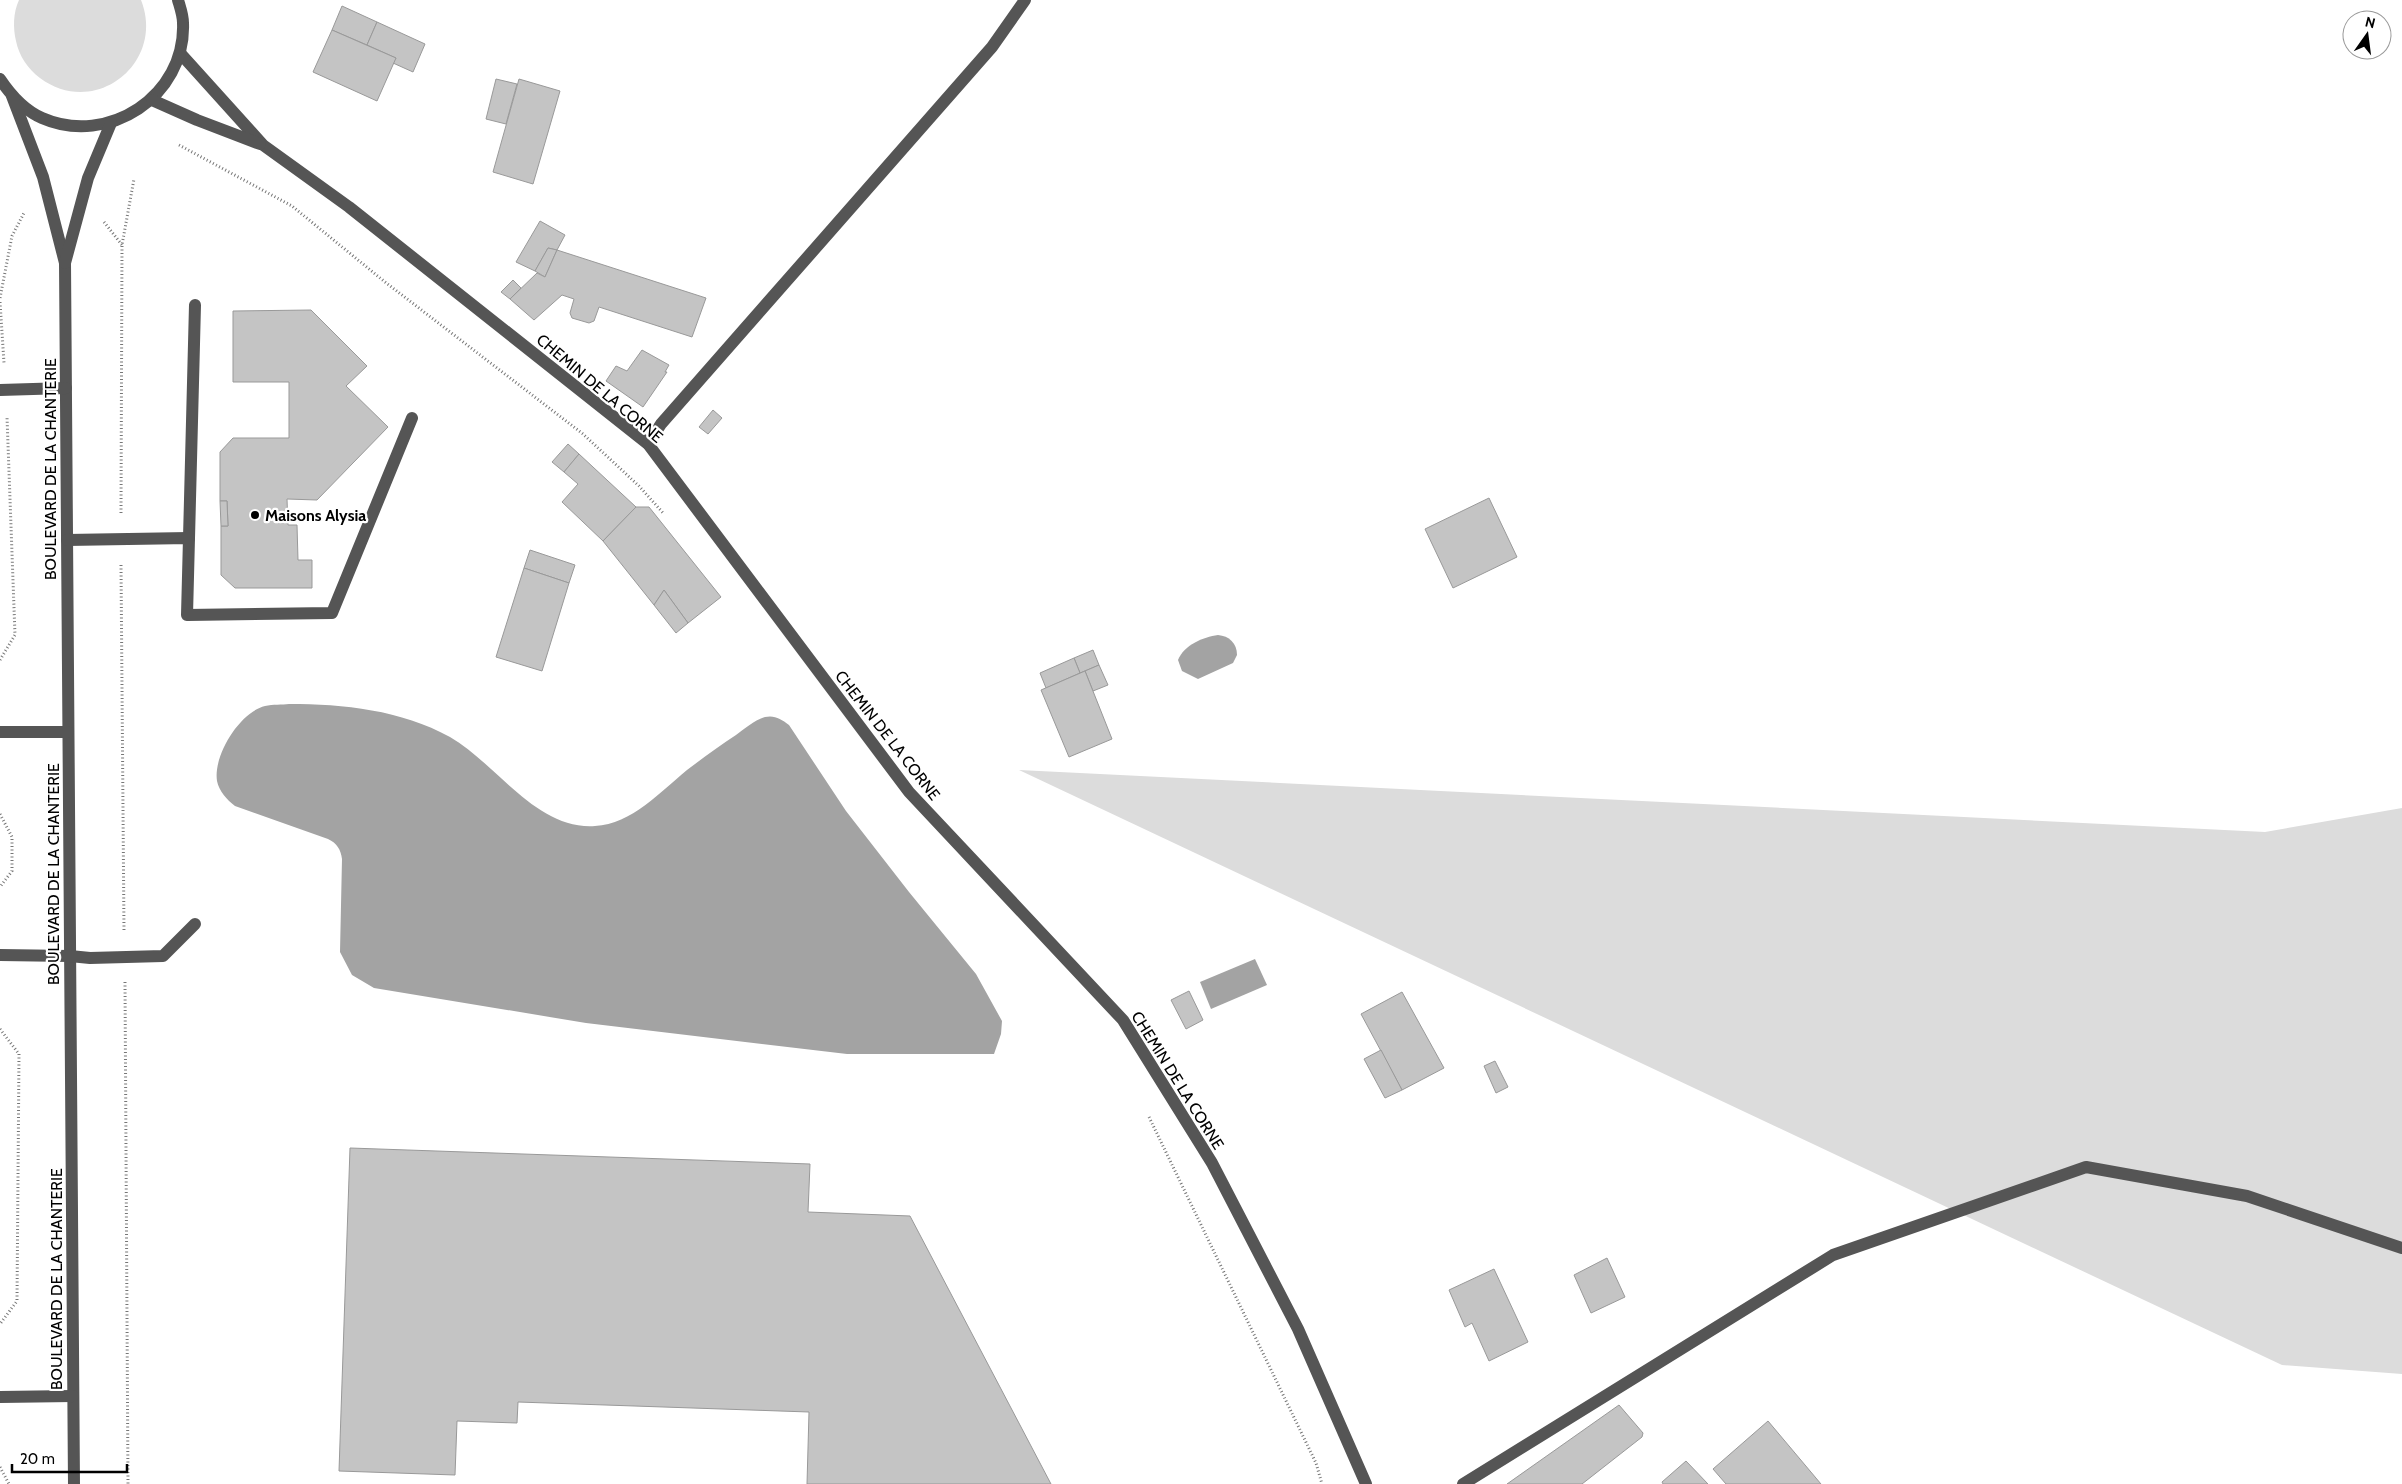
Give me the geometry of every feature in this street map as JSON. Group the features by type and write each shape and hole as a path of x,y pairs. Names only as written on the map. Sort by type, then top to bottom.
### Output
{"street":[{"path":"0,79 12,96 41,118 76,127 111,123 133,114 152,100 169,77 180,53 183,22 178,0"},
{"path":"648,444 661,424 992,47 1024,0"},
{"name":"CHEMIN DE LA CORNE","path":"180,53 262,145 348,207 648,444 909,792 1123,1020 1212,1163 1298,1329 1366,1484"},
{"name":"BOULEVARD DE LA CHANTERIE","path":"12,96 43,177 65,263 74,1484"},
{"name":"CHEMIN DE LA CORNE","path":"152,100 262,145"},
{"name":"BOULEVARD DE LA CHANTERIE","path":"65,263 88,178 111,123"},
{"path":"195,305 187,615 332,613 412,418"},
{"path":"3,390 66,388"},
{"path":"67,540 189,538"},
{"path":"0,732 68,732"},
{"path":"0,956 70,956 90,958 163,956 195,924"},
{"path":"1463,1484 1834,1255 2086,1167 2247,1196 2402,1248"},
{"path":"0,1397 73,1396"}],"path":[{"path":"179,145 292,206 385,282 583,434 638,486 670,521"},
{"path":"0,660 15,635 0,300 12,236 43,177"},
{"path":"128,1484 121,540 122,245 134,179"},
{"path":"0,814 12,837 12,871 0,887"},
{"path":"0,1030 19,1054 17,1301 0,1324"},
{"path":"1146,1111 1316,1463 1322,1484"},
{"path":"0,1467 9,1484"}],"shaded area":[{"path":"19,0 141,0 146,23 144,45 135,63 120,78 103,88 82,92 61,89 40,78 28,66 19,52 14,26"},
{"path":"1218,635 1229,639 1236,647 1237,655 1233,663 1198,679 1182,671 1178,660 1189,646 1200,640"},
{"path":"289,704 351,707 412,720 450,737 484,763 518,793 554,818 574,824 595,826 621,820 645,806 687,770 754,722 765,717 781,719 789,725 846,811 976,974 1002,1021 1001,1034 994,1054 847,1054 586,1023 374,988 352,975 340,952 342,859 338,847 328,839 235,806 224,795 218,785 217,771 219,759 230,736 238,726 246,717 265,706"},
{"path":"1019,770 2265,832 2402,808 2402,1374 2282,1365"},
{"path":"1255,959 1267,985 1211,1009 1200,982"}],"building":[{"path":"342,6 377,22 367,45 332,30"},
{"path":"377,22 425,44 413,72 393,63 396,58 367,45"},
{"path":"332,30 396,58 377,101 313,72"},
{"path":"496,79 517,84 506,124 486,119"},
{"path":"519,79 560,91 533,184 493,172"},
{"path":"540,221 565,235 557,250 548,248 535,271 516,262"},
{"path":"548,248 557,250 545,277 535,271"},
{"path":"557,250 706,298 692,337 599,307 594,321 589,323 572,318 570,313 574,299 562,295 534,320 510,299 537,273 545,277"},
{"path":"513,280 521,288 510,299 501,292"},
{"path":"311,310 367,366 346,386 388,427 317,500 287,499 288,525 297,525 298,560 312,560 312,588 235,588 221,575 221,526 228,526 227,501 220,501 220,452 233,438 289,438 289,382 233,382 233,311"},
{"path":"642,350 669,365 665,372 667,372 643,407 606,381 616,366 627,371"},
{"path":"713,410 722,418 708,434 699,427"},
{"path":"568,444 579,454 564,472 552,462"},
{"path":"579,454 636,507 603,541 562,502 578,484 564,472"},
{"path":"1489,498 1517,557 1453,588 1425,529"},
{"path":"220,501 227,501 228,526 221,526"},
{"path":"636,507 649,507 721,597 688,623 664,590 654,605 603,541"},
{"path":"530,550 575,565 569,583 524,568"},
{"path":"524,568 569,583 542,671 496,657"},
{"path":"664,590 688,623 676,633 654,605"},
{"path":"1093,650 1099,665 1080,673 1074,658"},
{"path":"1074,658 1080,673 1046,688 1040,673"},
{"path":"1099,665 1108,685 1093,691 1085,671"},
{"path":"1085,671 1112,739 1069,757 1041,690"},
{"path":"1189,991 1203,1020 1186,1029 1171,1000"},
{"path":"1402,992 1444,1068 1402,1090 1361,1014"},
{"path":"1381,1050 1402,1090 1385,1098 1364,1059"},
{"path":"1495,1061 1508,1087 1496,1093 1484,1066"},
{"path":"350,1148 810,1164 808,1212 910,1216 1051,1484 807,1484 809,1412 518,1402 517,1423 457,1421 455,1475 339,1471"},
{"path":"1607,1258 1625,1297 1591,1313 1574,1275"},
{"path":"1494,1269 1528,1342 1489,1361 1472,1323 1465,1327 1449,1290"},
{"path":"1619,1405 1643,1433 1642,1437 1582,1484 1507,1484"},
{"path":"1768,1421 1821,1484 1726,1484 1713,1469"},
{"path":"1686,1461 1708,1484 1663,1484 1662,1482"}],"place":[{"name":"Maisons Alysia","path":"255,515"}]}
